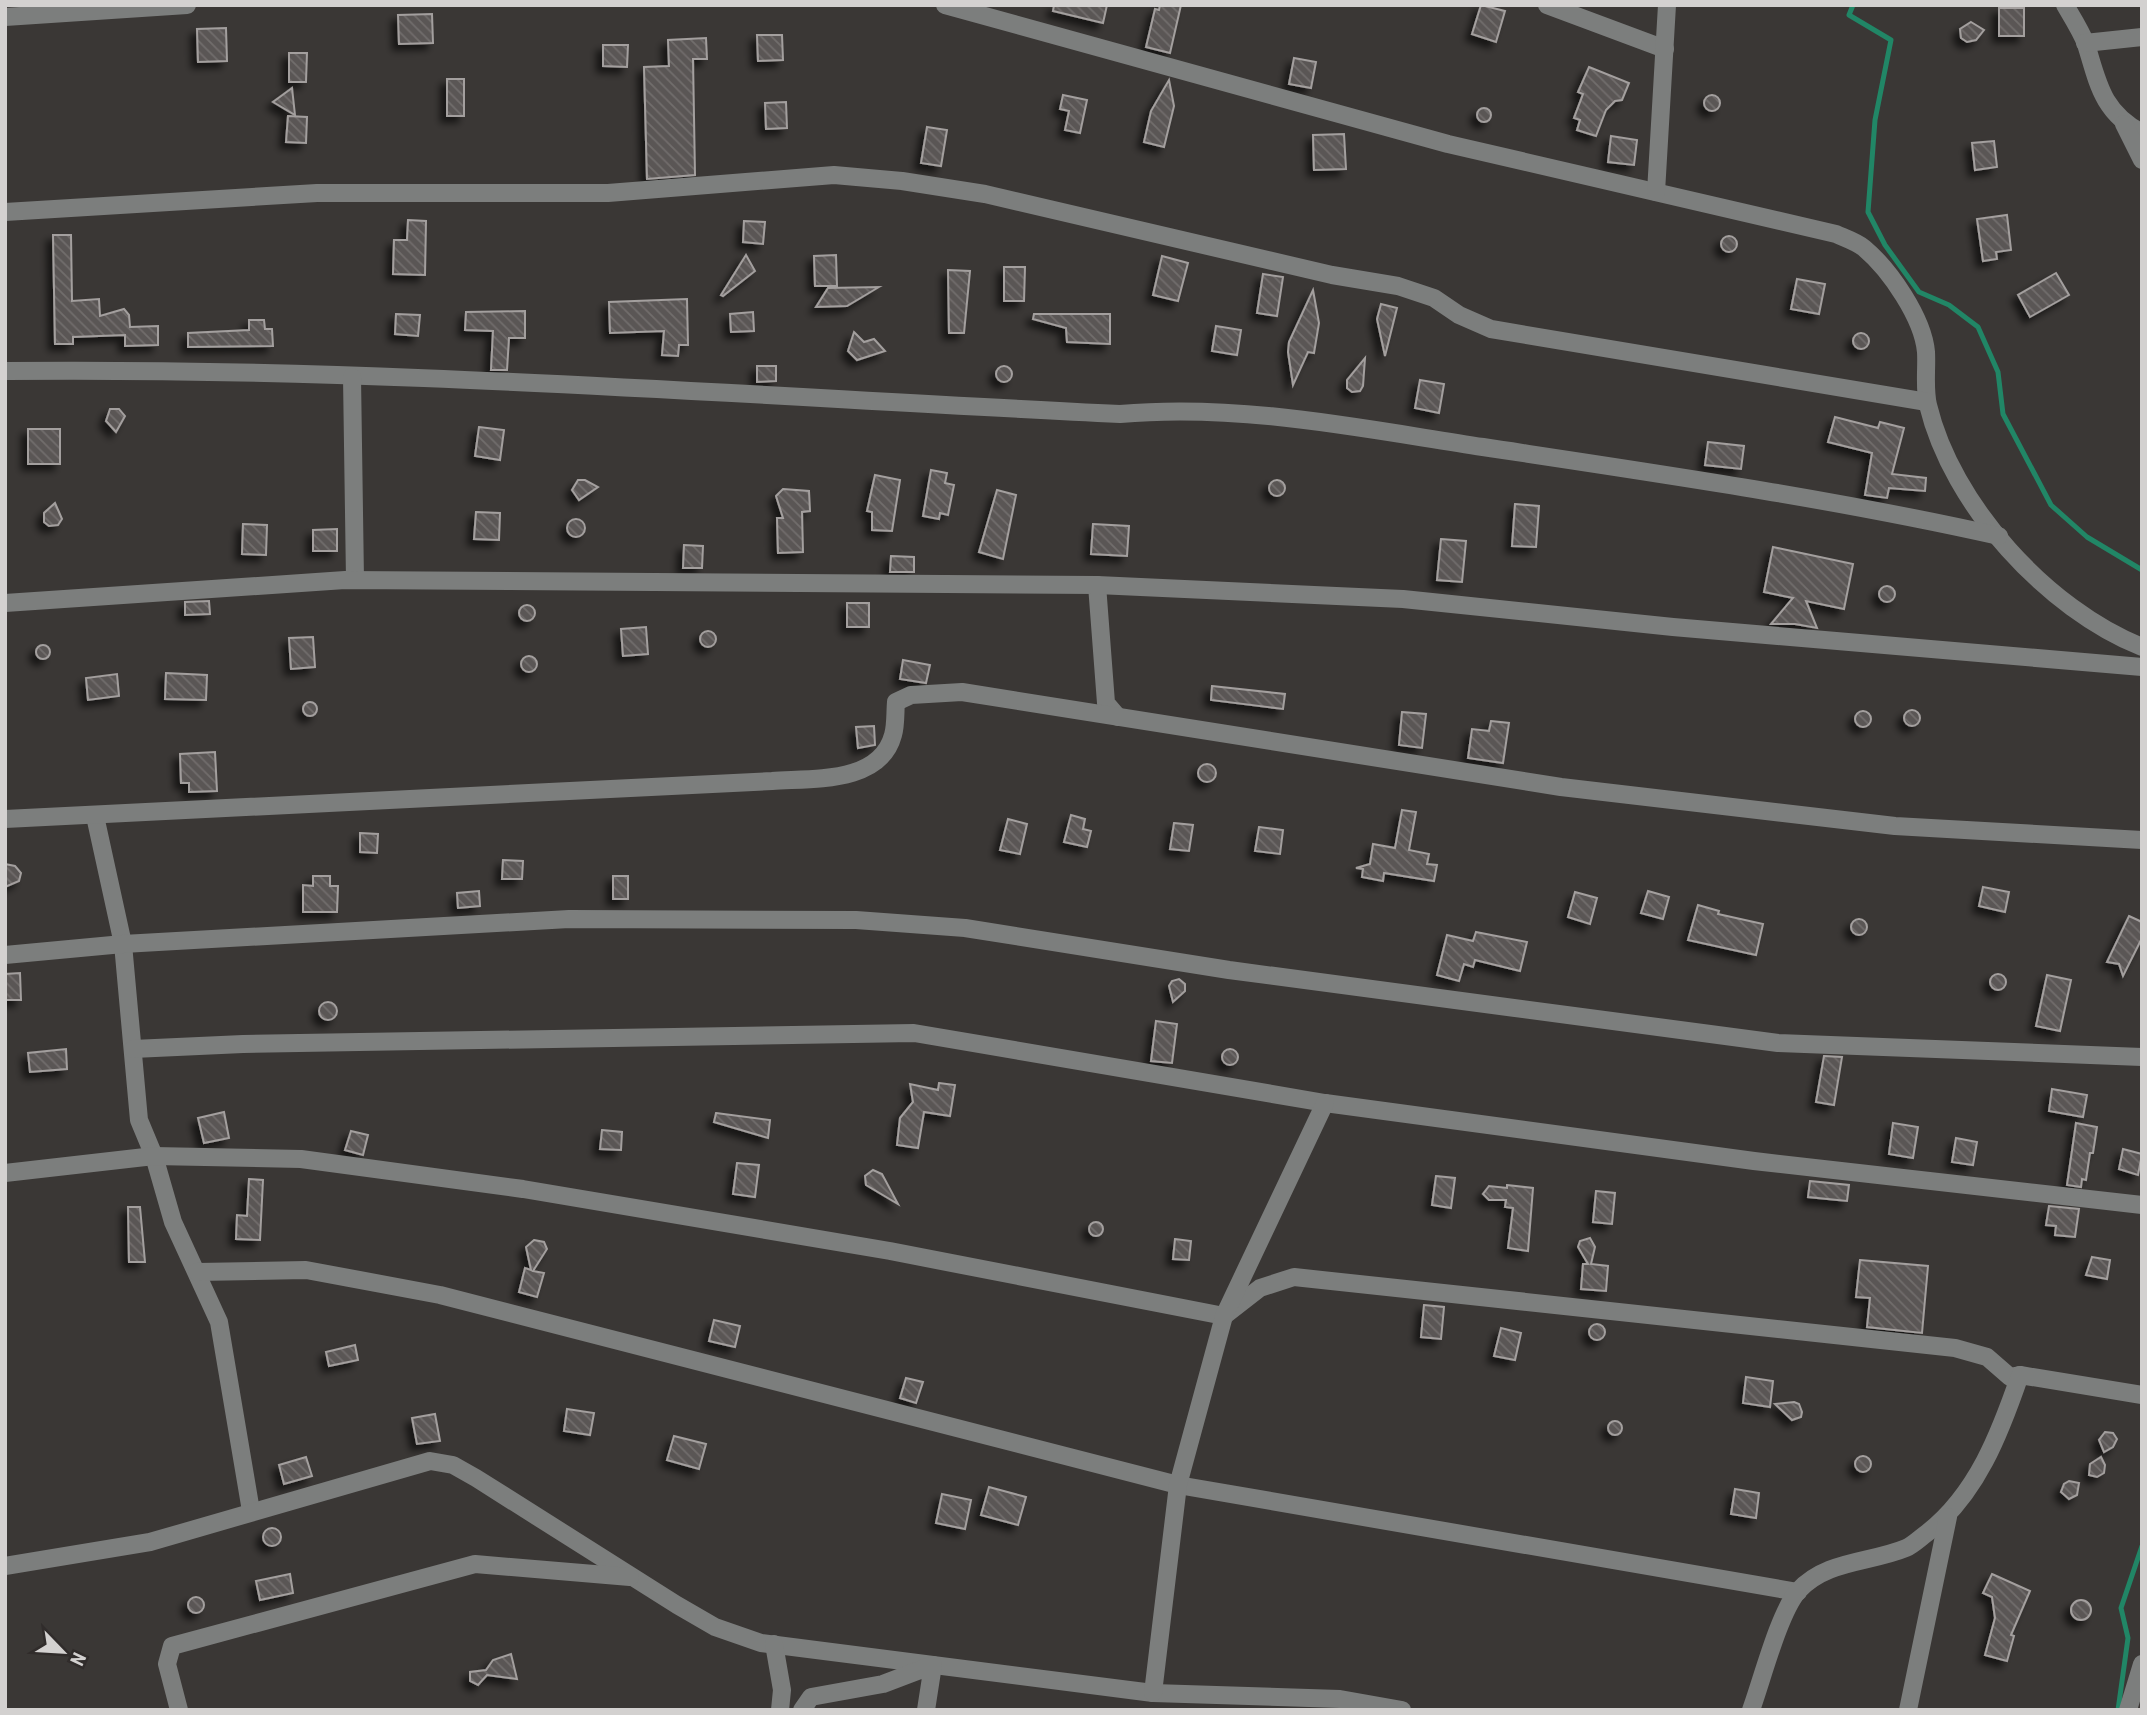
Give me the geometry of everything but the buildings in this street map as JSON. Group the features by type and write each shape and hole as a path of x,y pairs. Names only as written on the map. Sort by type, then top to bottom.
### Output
{"street":[{"path":"5,18 187,5"},
{"path":"1547,5 1665,49"},
{"path":"1656,192 1667,5"},
{"path":"2065,5 2085,43 2091,71 2103,96 2124,124 2142,160"},
{"path":"952,6 1448,144 1836,234 1862,246 1884,268 1907,302 1926,348 1927,402 1954,475 2036,580 2074,612 2142,647"},
{"path":"2085,43 2142,37"},
{"path":"2124,124 2142,133"},
{"path":"5,212 317,193 608,192 834,176 902,181 985,194 1332,275 1398,286 1434,298 1459,315 1491,329 1927,402"},
{"path":"5,371 170,369 445,379 1121,414 1190,410 1324,423 1633,469 1999,536"},
{"path":"352,377 355,580"},
{"path":"5,603 355,580 1097,585 1403,599 1672,627 2142,667"},
{"path":"1097,585 1106,704 1118,717"},
{"path":"5,819 841,775 866,769 883,756 893,736 896,702 911,695 962,692 1561,788 1895,826 2142,839"},
{"path":"95,816 123,944 139,1120 154,1156 173,1222 219,1322 251,1511"},
{"path":"5,955 123,944 569,919 856,920 965,928 1229,970 1778,1043 2142,1057"},
{"path":"133,1049 257,1043 914,1034 1325,1103 1754,1161 2142,1205"},
{"path":"1153,1693 1178,1485 1224,1316 1325,1103"},
{"path":"5,1173 154,1156 301,1159 523,1189 890,1251 1224,1316 1260,1287 1294,1277 1955,1348 1987,1357 2010,1377 2020,1375 2142,1395"},
{"path":"197,1272 306,1270 440,1295 1178,1485 1798,1592"},
{"path":"1751,1710 1782,1624 1798,1592 1839,1566 1907,1548 1948,1517 1977,1475 2003,1426 2020,1375"},
{"path":"5,1566 150,1542 430,1461 453,1465 715,1627 774,1644 1153,1693 1340,1699 1402,1710"},
{"path":"1908,1710 1948,1517"},
{"path":"179,1710 167,1664 172,1646 475,1564 634,1577"},
{"path":"774,1644 782,1690 780,1710"},
{"path":"2128,1710 2142,1664"},
{"path":"802,1710 811,1697 883,1684 933,1665"},
{"path":"926,1710 933,1665"}],"waterway":[{"path":"1853,5 1849,15 1891,40 1875,120 1868,212 1885,245 1919,292 1949,305 1978,327 1998,372 2003,414 2051,505 2087,537 2142,570"},
{"path":"2118,1710 2128,1638 2121,1608 2142,1546"}]}
